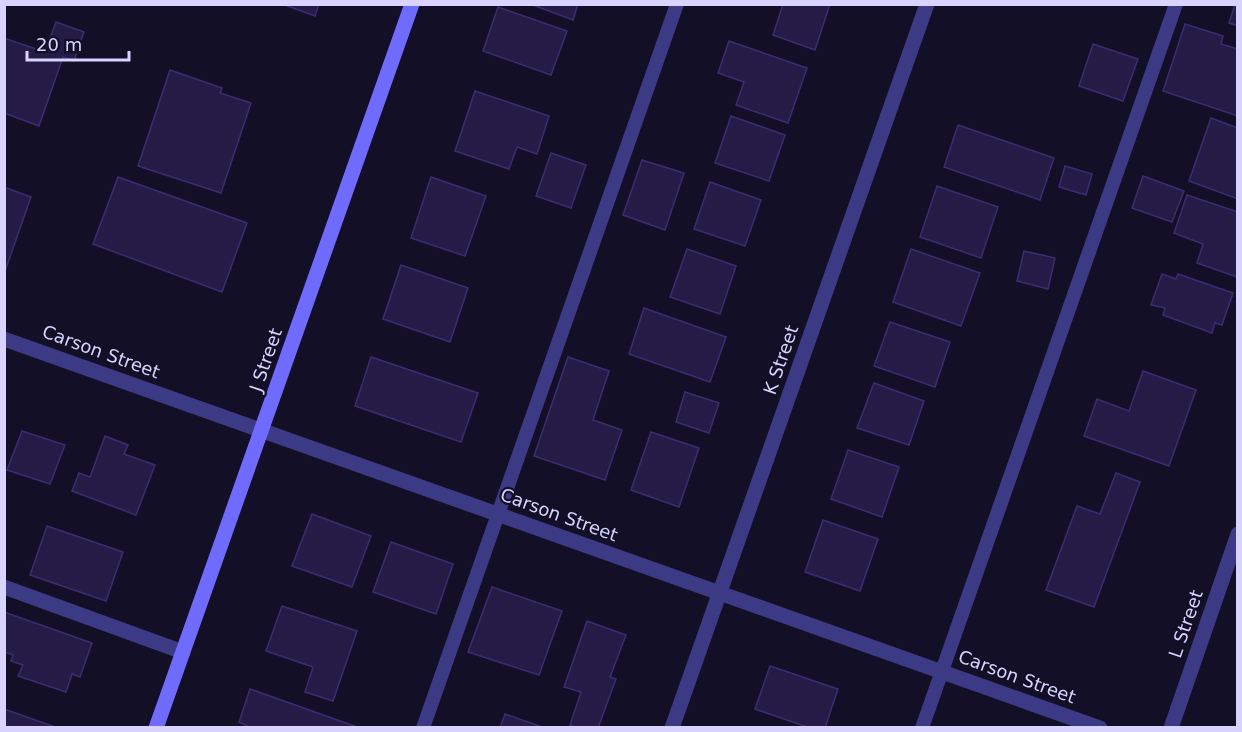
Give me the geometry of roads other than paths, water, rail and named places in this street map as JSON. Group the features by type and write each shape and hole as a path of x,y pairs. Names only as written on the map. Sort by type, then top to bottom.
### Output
{"street":[{"name":"J Street","path":"156,728 412,4"},
{"name":"K Street","path":"672,728 927,4"},
{"name":"Carson Street","path":"4,339 1100,728"},
{"name":"L Street","path":"1171,728 1238,534"},
{"path":"4,587 183,652"}],"lane":[{"path":"423,728 677,4"},
{"path":"922,728 1176,4"}]}
